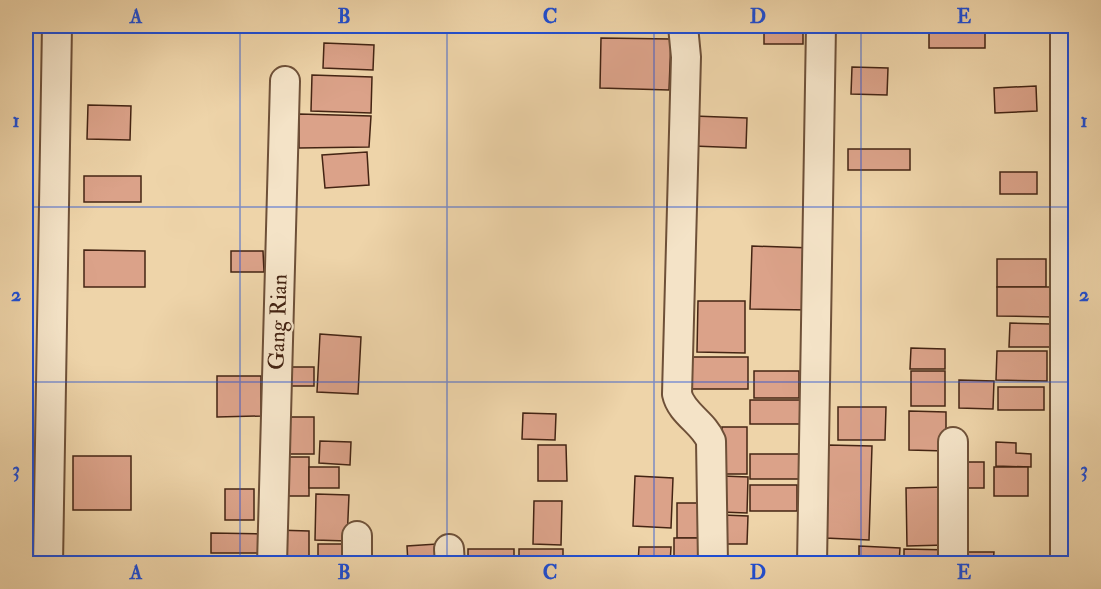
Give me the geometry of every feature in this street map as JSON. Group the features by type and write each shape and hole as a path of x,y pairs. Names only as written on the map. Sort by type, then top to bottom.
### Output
{"street":[{"path":"48,564 57,26"},
{"path":"683,26 686,57 677,394 680,404 703,427 711,441 713,564"},
{"path":"812,564 821,26"},
{"path":"1065,26 1065,564"},
{"name":"Gang Rian","path":"272,564 285,81"},
{"path":"953,442 953,564"}],"building":[{"path":"764,26 803,26 803,44 764,44"},
{"path":"929,26 985,26 985,48 929,48"},
{"path":"601,38 671,39 669,90 600,88"},
{"path":"324,43 374,45 373,70 323,68"},
{"path":"852,67 888,68 887,95 851,94"},
{"path":"312,75 372,77 371,113 311,111"},
{"path":"1036,86 1037,111 995,113 994,88"},
{"path":"88,105 131,106 130,140 87,139"},
{"path":"299,114 371,116 369,147 299,148"},
{"path":"694,116 747,118 746,148 693,146"},
{"path":"848,149 910,149 910,170 848,170"},
{"path":"367,152 369,185 325,188 322,155"},
{"path":"1000,172 1037,172 1037,194 1000,194"},
{"path":"84,176 141,176 141,202 84,202"},
{"path":"752,246 812,248 811,310 750,309"},
{"path":"84,250 145,251 145,287 84,287"},
{"path":"231,251 263,251 264,272 231,272"},
{"path":"997,259 1046,259 1046,287 997,287"},
{"path":"997,287 1054,287 1054,317 997,316"},
{"path":"698,301 745,301 745,353 697,352"},
{"path":"1010,323 1051,324 1051,347 1009,347"},
{"path":"320,334 361,337 358,394 317,392"},
{"path":"911,348 945,349 945,369 910,369"},
{"path":"997,351 1047,351 1047,381 996,380"},
{"path":"692,357 748,357 748,389 692,389"},
{"path":"283,367 314,367 314,386 282,386"},
{"path":"754,371 799,371 799,398 754,398"},
{"path":"911,371 945,371 945,406 911,406"},
{"path":"217,376 261,376 261,416 217,417"},
{"path":"959,380 994,381 993,409 959,408"},
{"path":"998,387 1044,387 1044,410 998,410"},
{"path":"750,400 807,400 807,424 750,424"},
{"path":"838,407 886,407 885,440 838,440"},
{"path":"909,411 946,412 946,451 909,450"},
{"path":"523,413 556,414 555,440 522,439"},
{"path":"283,417 314,417 314,454 283,454"},
{"path":"722,427 747,427 747,474 722,474"},
{"path":"320,441 351,442 350,465 319,463"},
{"path":"996,442 1016,443 1016,453 1031,454 1031,467 996,466"},
{"path":"538,445 566,445 567,481 538,481"},
{"path":"828,445 872,446 869,540 825,538"},
{"path":"750,454 805,454 805,479 750,479"},
{"path":"73,456 131,456 131,510 73,510"},
{"path":"279,457 309,457 309,496 279,496"},
{"path":"959,462 984,462 984,488 959,488"},
{"path":"309,467 339,467 339,488 309,488"},
{"path":"994,467 1028,467 1028,496 994,496"},
{"path":"635,476 673,478 671,528 633,526"},
{"path":"722,476 748,477 747,513 721,512"},
{"path":"750,485 797,485 797,511 750,511"},
{"path":"945,487 946,545 907,546 906,488"},
{"path":"225,489 254,489 254,520 225,520"},
{"path":"316,494 349,495 347,541 315,540"},
{"path":"534,501 562,501 561,545 533,544"},
{"path":"677,503 707,503 707,538 677,538"},
{"path":"723,515 748,516 747,544 722,544"},
{"path":"275,530 309,531 309,559 275,559"},
{"path":"211,533 264,534 264,553 211,553"},
{"path":"674,538 707,538 707,564 674,564"},
{"path":"318,544 351,544 350,564 318,564"},
{"path":"437,544 438,564 408,564 407,546"},
{"path":"859,546 900,548 899,564 859,564"},
{"path":"639,547 671,547 670,564 638,564"},
{"path":"468,549 514,549 514,564 468,564"},
{"path":"519,549 563,549 563,564 519,564"},
{"path":"904,549 951,550 950,564 904,564"},
{"path":"961,552 994,552 993,564 961,564"},
{"path":"814,557 848,557 848,564 814,564"},
{"path":"256,558 256,564 209,564 209,559"}]}
